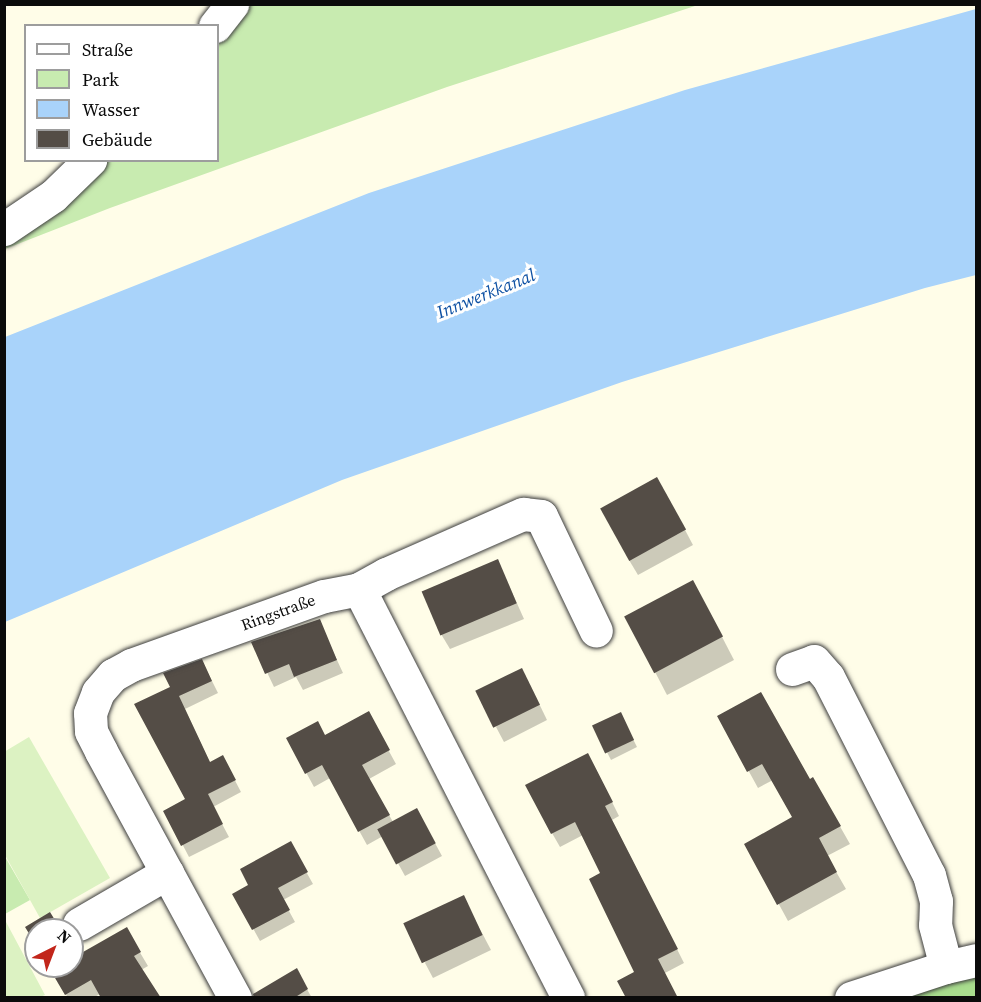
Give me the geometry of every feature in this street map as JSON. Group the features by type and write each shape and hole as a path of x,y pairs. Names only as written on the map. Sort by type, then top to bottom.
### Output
{"street":[{"path":"217,24 232,4"},
{"path":"4,229 53,196 88,162"},
{"name":"Ringstraße","path":"235,998 91,731 90,713 98,692 113,675 131,665 324,596 358,588 386,573 523,514 541,516 596,632"},
{"path":"358,588 568,998"},
{"path":"792,669 814,661 833,688 928,875 936,901 935,925 961,964 851,998"},
{"path":"84,921 167,873"}],"green space":[{"path":"246,5 698,5 447,87 110,208 5,249 5,236 101,162 219,162 219,37"},
{"path":"29,737 110,878 40,918 5,855 4,752"},
{"path":"4,855 30,900 5,914 4,914"},
{"path":"5,920 24,956 24,978 36,978 45,995 5,997"},
{"path":"976,975 976,997 907,997"}],"water":[{"name":"Innwerkkanal","path":"976,9 976,275 925,288 622,382 342,480 5,622 5,337 369,193 685,90"}],"building":[{"path":"657,477 686,529 629,561 600,509"},
{"path":"498,559 517,603 440,636 422,591"},
{"path":"693,580 723,637 654,673 624,617"},
{"path":"320,619 337,660 294,677 289,664 265,674 251,642"},
{"path":"202,659 212,681 179,696 210,762 223,755 236,780 208,794 223,824 181,846 163,811 185,799 134,704 170,687 163,673"},
{"path":"522,668 540,705 493,728 475,691"},
{"path":"761,692 810,779 813,777 841,826 819,838 837,872 777,905 744,844 792,817 762,764 747,772 717,716"},
{"path":"369,711 390,750 362,765 390,815 358,832 322,765 305,774 286,738 318,721 325,735"},
{"path":"621,712 634,740 605,754 592,726"},
{"path":"588,753 613,802 605,806 678,949 658,959 678,998 626,998 617,981 634,972 589,879 600,873 575,822 551,834 525,785"},
{"path":"417,808 436,843 396,864 377,829"},
{"path":"291,841 308,872 278,888 290,910 252,930 232,894 248,885 240,869"},
{"path":"464,895 483,935 422,963 403,923"},
{"path":"50,912 54,918 40,918"},
{"path":"127,927 141,952 134,956 161,998 101,998 91,980 65,995 55,978 84,978 84,951"},
{"path":"297,968 308,989 294,998 254,998 253,994"}]}
